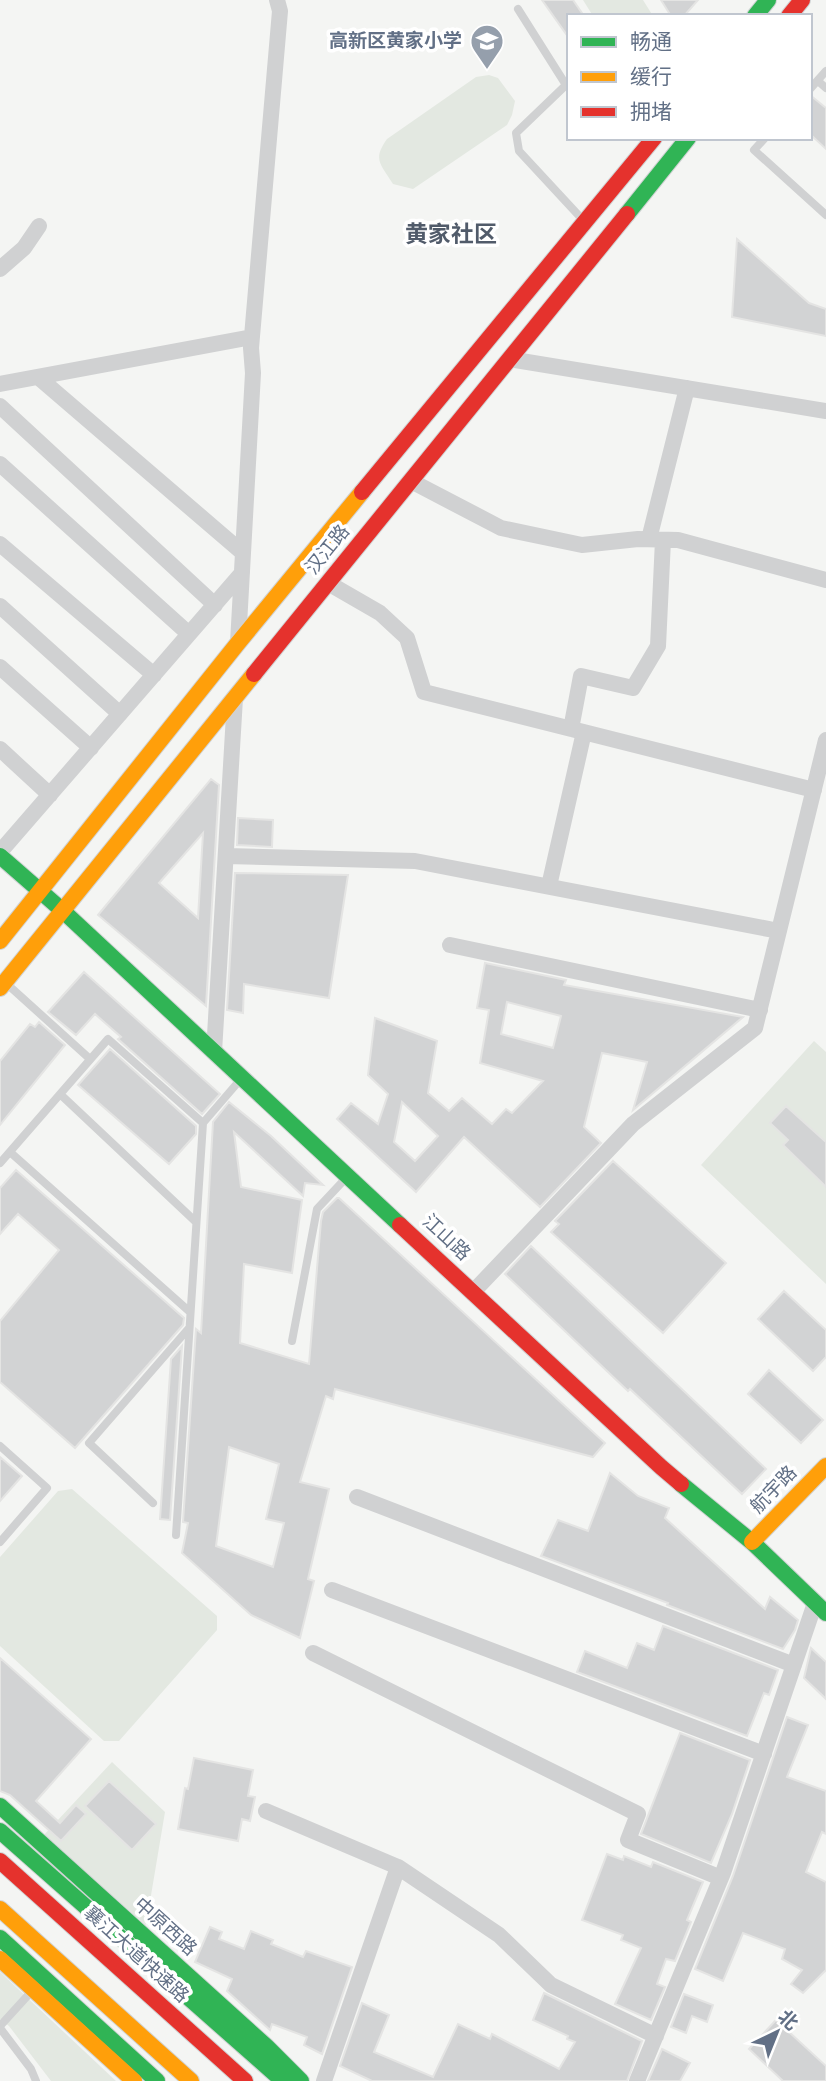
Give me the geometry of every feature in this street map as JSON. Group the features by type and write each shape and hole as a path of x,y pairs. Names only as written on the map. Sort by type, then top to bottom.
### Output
{"main road":[{"path":"757,14 768,0"},
{"path":"791,14 802,0"},
{"name":"汉江路","path":"0,942 238,642 652,140"},
{"name":"汉江路","path":"2,985 686,140"},
{"name":"江山路","path":"0,854 661,1467 752,1542 821,1608"},
{"name":"航宇路","path":"752,1542 826,1466"},
{"name":"中原西路","path":"0,1806 301,2081"},
{"path":"0,1830 283,2081"},
{"name":"襄江大道快速路","path":"0,1861 245,2081"},
{"path":"0,1909 191,2081"},
{"path":"0,1938 157,2081"},
{"path":"0,1959 134,2081"}],"street":[{"path":"238,642 253,373 252,337 280,11 277,0"},
{"path":"0,269 23,248 39,226"},
{"path":"0,384 252,337"},
{"path":"509,359 826,411"},
{"path":"38,377 243,553"},
{"path":"549,886 578,730 581,676 633,688 658,646 656,539 687,388"},
{"path":"0,406 215,605"},
{"path":"0,464 189,634"},
{"path":"411,481 500,528 582,545 638,539 678,540 826,580"},
{"path":"0,544 154,675"},
{"path":"0,854 242,573"},
{"path":"328,583 380,614 407,638 424,692 814,790"},
{"path":"0,606 120,714"},
{"path":"0,667 91,748"},
{"path":"214,1052 236,698"},
{"path":"473,1292 633,1124 755,1028 826,740"},
{"path":"0,749 50,795"},
{"path":"226,856 415,861 779,931"},
{"path":"450,945 760,1010"},
{"path":"358,1497 794,1665"},
{"path":"332,1590 764,1754"},
{"path":"637,2081 721,1878 794,1665 821,1608"},
{"path":"313,1653 638,1814 628,1840 721,1878"},
{"path":"267,1811 398,1867 499,1935 551,1985 656,2036"},
{"path":"324,2081 398,1867"}],"lane":[{"path":"518,9 566,85 516,133 519,151 585,222"},
{"path":"812,87 826,71"},
{"path":"818,80 826,88"},
{"path":"763,140 754,150 826,215"},
{"path":"2,985 90,1059"},
{"path":"0,1163 108,1039 203,1123"},
{"path":"176,1535 203,1123 242,1077"},
{"path":"60,1094 196,1222"},
{"path":"10,1152 190,1312"},
{"path":"292,1340 317,1209 348,1175"},
{"path":"153,1503 89,1443 189,1328"},
{"path":"0,1446 47,1488 0,1542"},
{"path":"34,1990 0,2027 32,2069 36,2081"}],"shaded area":[{"path":"583,0 643,0 652,14 592,14"},
{"path":"489,75 498,78 515,101 507,125 413,189 393,184 379,157 387,139 476,77"},
{"path":"814,1041 826,1052 826,1284 701,1165"},
{"path":"72,1489 217,1616 217,1630 119,1741 104,1741 0,1646 0,1557 58,1491"},
{"path":"112,1762 165,1812 146,1925 43,1836"},
{"path":"0,1972 116,2081 51,2081 9,2026 0,2019"}],"building":[{"path":"542,0 573,0 583,14 567,14 567,35"},
{"path":"661,0 698,0 686,14 670,14"},
{"path":"812,97 826,108 826,149 812,136"},
{"path":"737,239 809,303 826,309 826,336 732,317"},
{"path":"211,779 219,785 206,1006 98,915","holes":["203,833 198,918 159,883"]},
{"path":"238,818 273,820 272,847 237,845"},
{"path":"235,873 348,875 329,998 244,984 243,1013 227,1010"},
{"path":"485,963 566,980 564,985 743,1017 633,1110 647,1062 602,1053 584,1127 601,1143 540,1207 464,1137 416,1192 337,1119 351,1103 378,1124 388,1094 368,1075 375,1018 437,1041 428,1093 449,1111 462,1098 492,1124 506,1109 512,1113 543,1081 480,1063 489,1010 477,1008","holes":["507,1002 561,1016 553,1048 501,1034","402,1102 438,1136 415,1161 394,1142"]},
{"path":"84,972 220,1094 202,1114 118,1039 121,1037 95,1014 76,1035 48,1012"},
{"path":"39,1022 65,1045 0,1125 0,1061 30,1024 35,1027"},
{"path":"110,1049 196,1126 196,1134 169,1164 78,1085"},
{"path":"229,1102 271,1136 323,1185 305,1183 303,1196 234,1132 241,1187 302,1200 292,1273 244,1264 240,1343 309,1364 321,1221 323,1212 339,1198 605,1443 593,1457 335,1389 333,1399 326,1396 300,1482 329,1489 308,1579 314,1581 300,1638 251,1615 182,1553 188,1523 183,1522 196,1329 201,1333 213,1122","holes":["229,1447 279,1464 266,1519 284,1523 273,1567 216,1546"]},
{"path":"786,1106 826,1142 826,1187 783,1145 788,1140 770,1123"},
{"path":"613,1161 726,1263 663,1333 551,1232 559,1224 555,1221"},
{"path":"16,1170 184,1318 183,1325 75,1448 0,1382 0,1321 59,1250 18,1214 0,1234 0,1188"},
{"path":"531,1246 766,1469 742,1494 505,1274"},
{"path":"784,1291 826,1330 826,1357 813,1371 758,1319"},
{"path":"182,1346 170,1520 160,1519 171,1359"},
{"path":"769,1370 823,1420 801,1443 748,1394"},
{"path":"0,1457 22,1476 0,1501"},
{"path":"610,1473 638,1496 669,1508 665,1518 765,1609 770,1597 798,1620 783,1649 541,1556 558,1520 588,1531"},
{"path":"663,1626 778,1670 769,1695 764,1693 747,1736 577,1672 585,1651 627,1668 637,1643 654,1650"},
{"path":"811,1648 826,1662 826,1699 804,1678"},
{"path":"0,1658 91,1739 36,1801 60,1823 76,1805 86,1814 61,1841 10,1795 0,1791"},
{"path":"787,1717 808,1725 787,1777 826,1791 826,1834 822,1832 806,1872 826,1882 826,1970 803,1993 791,1984 802,1970 782,1959 785,1949 743,1933 723,1981 695,1969 733,1876"},
{"path":"680,1733 750,1760 732,1814 711,1863 641,1834"},
{"path":"194,1758 253,1770 248,1796 255,1797 250,1821 242,1819 238,1841 178,1829 185,1788 188,1789"},
{"path":"109,1781 156,1824 132,1850 85,1806"},
{"path":"607,1854 623,1860 624,1856 651,1867 653,1862 703,1882 687,1920 691,1922 675,1961 666,1959 657,1984 665,1987 651,2020 615,2004 641,1948 621,1940 623,1935 582,1920"},
{"path":"210,1927 222,1932 219,1939 244,1949 251,1931 273,1940 271,1944 303,1957 306,1951 352,1967 322,2054 304,2045 307,2037 272,2024 270,2030 227,1991 232,1979 195,1962"},
{"path":"544,1993 642,2041 627,2081 372,2081 340,2066 362,2003 389,2015 374,2052 433,2077 458,2024 490,2039 492,2034 559,2069 575,2042 533,2020"},
{"path":"684,1994 713,2005 707,2022 692,2016 686,2033 671,2027"},
{"path":"776,2020 826,2066 826,2081 783,2081 749,2049"},
{"path":"662,2049 690,2063 680,2081 648,2081"}],"traffic: fast":[{"path":"757,14 768,0"},
{"path":"627,214 686,140"},
{"path":"0,856 63,911 400,1225"},
{"path":"681,1484 752,1542 826,1613"},
{"path":"0,1806 267,2047 301,2081"},
{"path":"0,1831 283,2081"},
{"path":"0,1938 157,2081"}],"traffic: slow":[{"path":"0,941 362,492"},
{"path":"0,988 254,674"},
{"path":"752,1542 826,1466"},
{"path":"0,1909 191,2081"},
{"path":"0,1959 134,2081"}],"traffic: jam":[{"path":"791,14 802,0"},
{"path":"362,492 652,140"},
{"path":"254,674 627,214"},
{"path":"400,1225 681,1484"},
{"path":"0,1861 245,2081"}],"place":[{"name":"高新区黄家小学","path":"487,71"}],"district":[{"name":"黄家社区","path":"451,234"}]}
